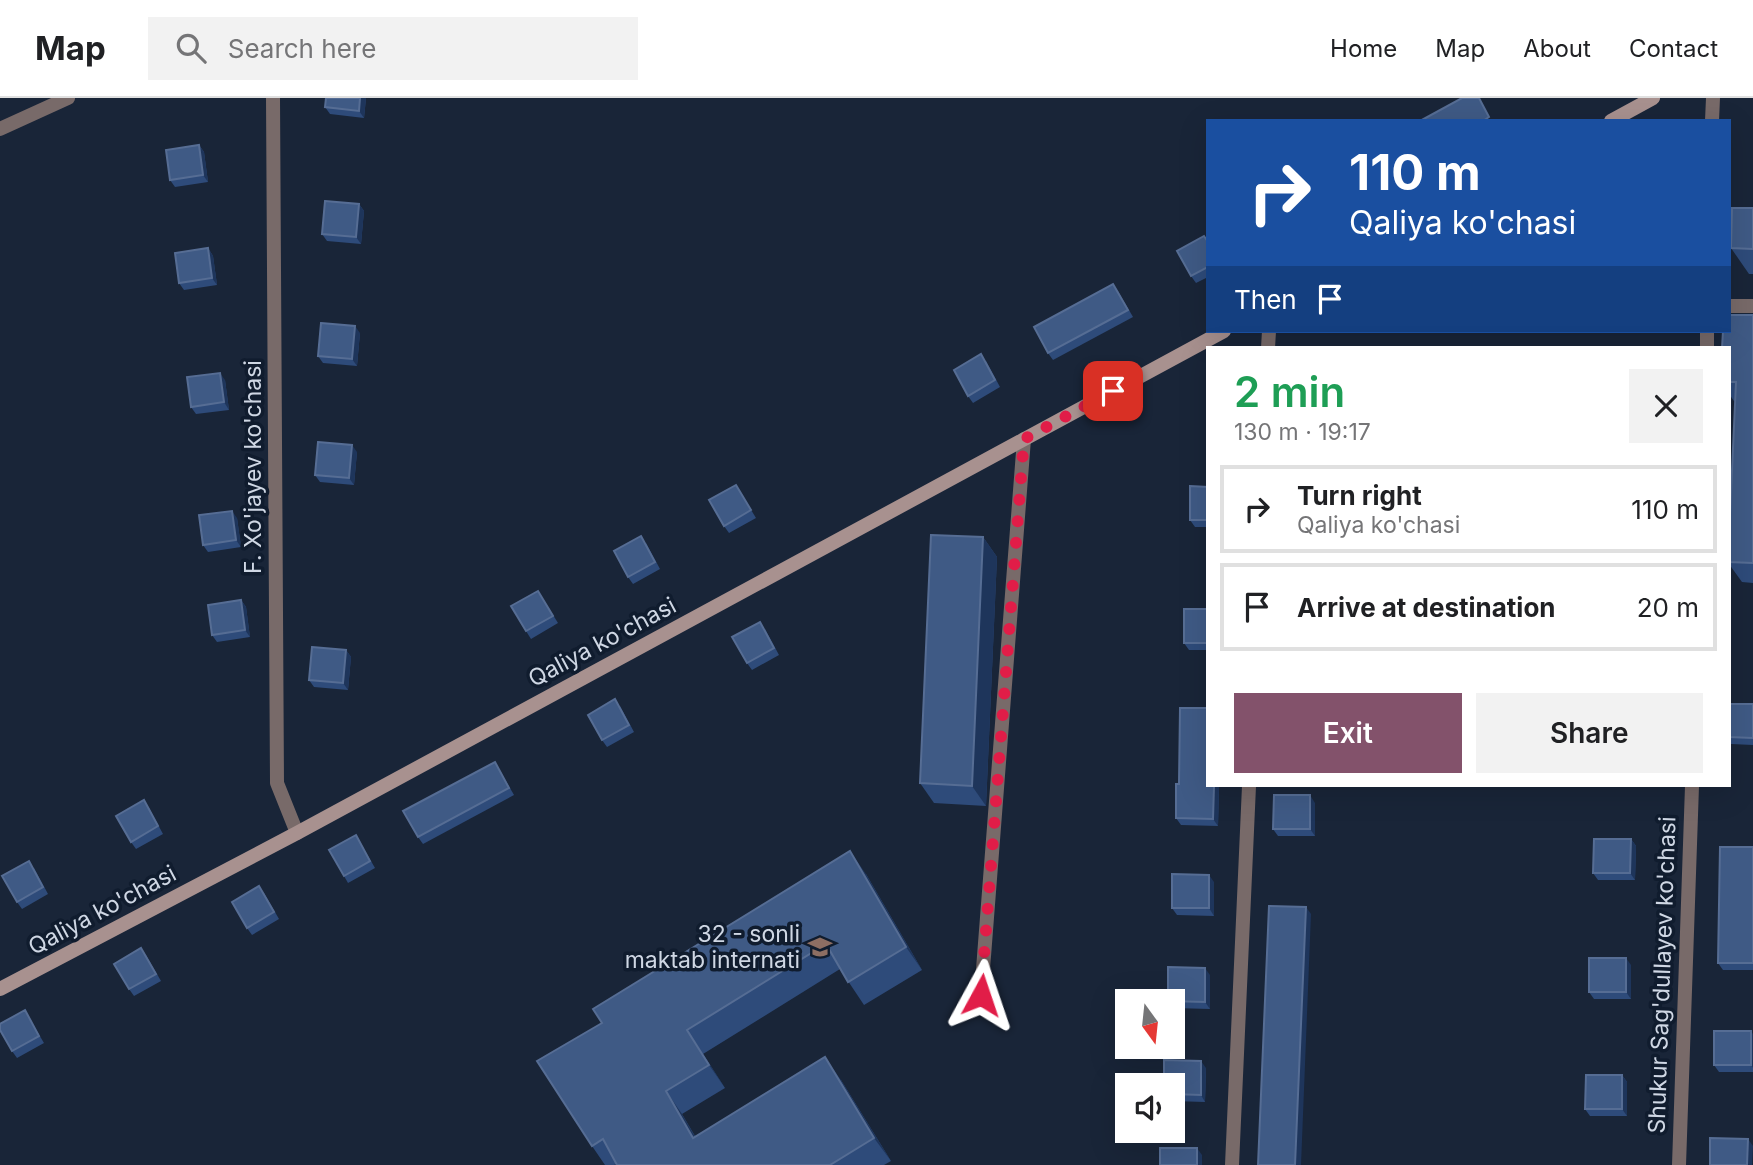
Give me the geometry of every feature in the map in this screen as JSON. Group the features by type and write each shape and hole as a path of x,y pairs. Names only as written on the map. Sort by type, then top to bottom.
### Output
{"main road":[{"path":"1615,119 1653,98"},
{"name":"Qaliya ko'chasi","path":"0,989 297,833 1220,333"}],"street":[{"path":"0,129 68,98"},
{"name":"F. Xo'jayev ko'chasi","path":"273,98 277,783 297,833"},
{"path":"1712,119 1713,98"},
{"path":"1731,306 1753,306"},
{"path":"981,995 1024,439"},
{"path":"1232,1165 1249,787"},
{"name":"Shukur Sag'dullayev ko'chasi","path":"1679,1165 1692,787"}],"building":[{"path":"326,98 360,98 359,111 325,107"},
{"path":"1462,98 1479,98 1489,117 1486,119 1424,119"},
{"path":"199,145 203,175 170,180 166,150"},
{"path":"325,201 359,204 356,237 322,234"},
{"path":"1732,208 1753,208 1753,249 1731,248"},
{"path":"1204,236 1206,268 1191,276 1177,251"},
{"path":"208,248 212,278 179,283 175,253"},
{"path":"1113,284 1128,310 1048,353 1034,327"},
{"path":"1731,315 1753,315 1753,563 1731,562 1736,382 1731,382 1731,346 1722,346 1723,333 1731,333"},
{"path":"321,323 355,326 352,359 318,356"},
{"path":"981,354 995,380 968,396 954,370"},
{"path":"220,373 224,402 191,407 187,377"},
{"path":"318,442 352,445 349,478 315,475"},
{"path":"736,485 751,510 724,526 709,500"},
{"path":"1190,486 1206,487 1206,520 1190,520"},
{"path":"232,511 236,540 203,545 199,515"},
{"path":"931,535 983,537 972,786 920,783"},
{"path":"641,536 655,562 628,577 614,551"},
{"path":"538,591 553,616 526,631 511,606"},
{"path":"241,600 245,630 212,635 208,605"},
{"path":"1184,609 1206,609 1206,643 1184,643"},
{"path":"760,622 774,648 747,663 732,637"},
{"path":"312,647 346,650 343,683 309,680"},
{"path":"615,699 629,725 602,740 588,715"},
{"path":"1731,704 1753,704 1753,738 1731,737"},
{"path":"1180,708 1206,708 1206,787 1214,787 1213,819 1176,818 1176,784 1179,784"},
{"path":"495,762 509,788 418,837 403,811"},
{"path":"1274,795 1310,795 1310,829 1273,829"},
{"path":"144,800 158,826 131,842 116,816"},
{"path":"356,835 370,861 344,876 329,850"},
{"path":"1594,839 1631,839 1630,873 1593,873"},
{"path":"1720,847 1753,847 1753,963 1718,963"},
{"path":"850,851 906,947 848,982 826,944 687,1030 709,1065 666,1091 693,1138 825,1057 874,1138 830,1165 617,1165 603,1139 592,1146 537,1061 602,1023 593,1009"},
{"path":"29,861 43,887 17,902 2,876"},
{"path":"1172,874 1209,875 1209,908 1172,908"},
{"path":"259,886 274,912 247,928 232,902"},
{"path":"1269,906 1306,907 1295,1165 1258,1165"},
{"path":"141,948 156,974 129,989 114,964"},
{"path":"1589,958 1626,958 1626,992 1589,992"},
{"path":"1168,967 1205,968 1205,1002 1185,1001 1185,989 1168,989"},
{"path":"25,1010 39,1036 12,1051 0,1030 0,1024"},
{"path":"1714,1031 1751,1031 1751,1065 1714,1065"},
{"path":"1164,1060 1201,1061 1201,1095 1185,1094 1185,1073 1164,1073"},
{"path":"1586,1075 1622,1075 1622,1109 1585,1109"},
{"path":"1710,1138 1748,1139 1747,1165 1710,1165"},
{"path":"1160,1148 1197,1148 1197,1165 1160,1165"}],"place":[{"name":"32 - sonli maktab internati","path":"820,947"}],"route":[{"path":"981,995 1024,439 1113,391"}]}
